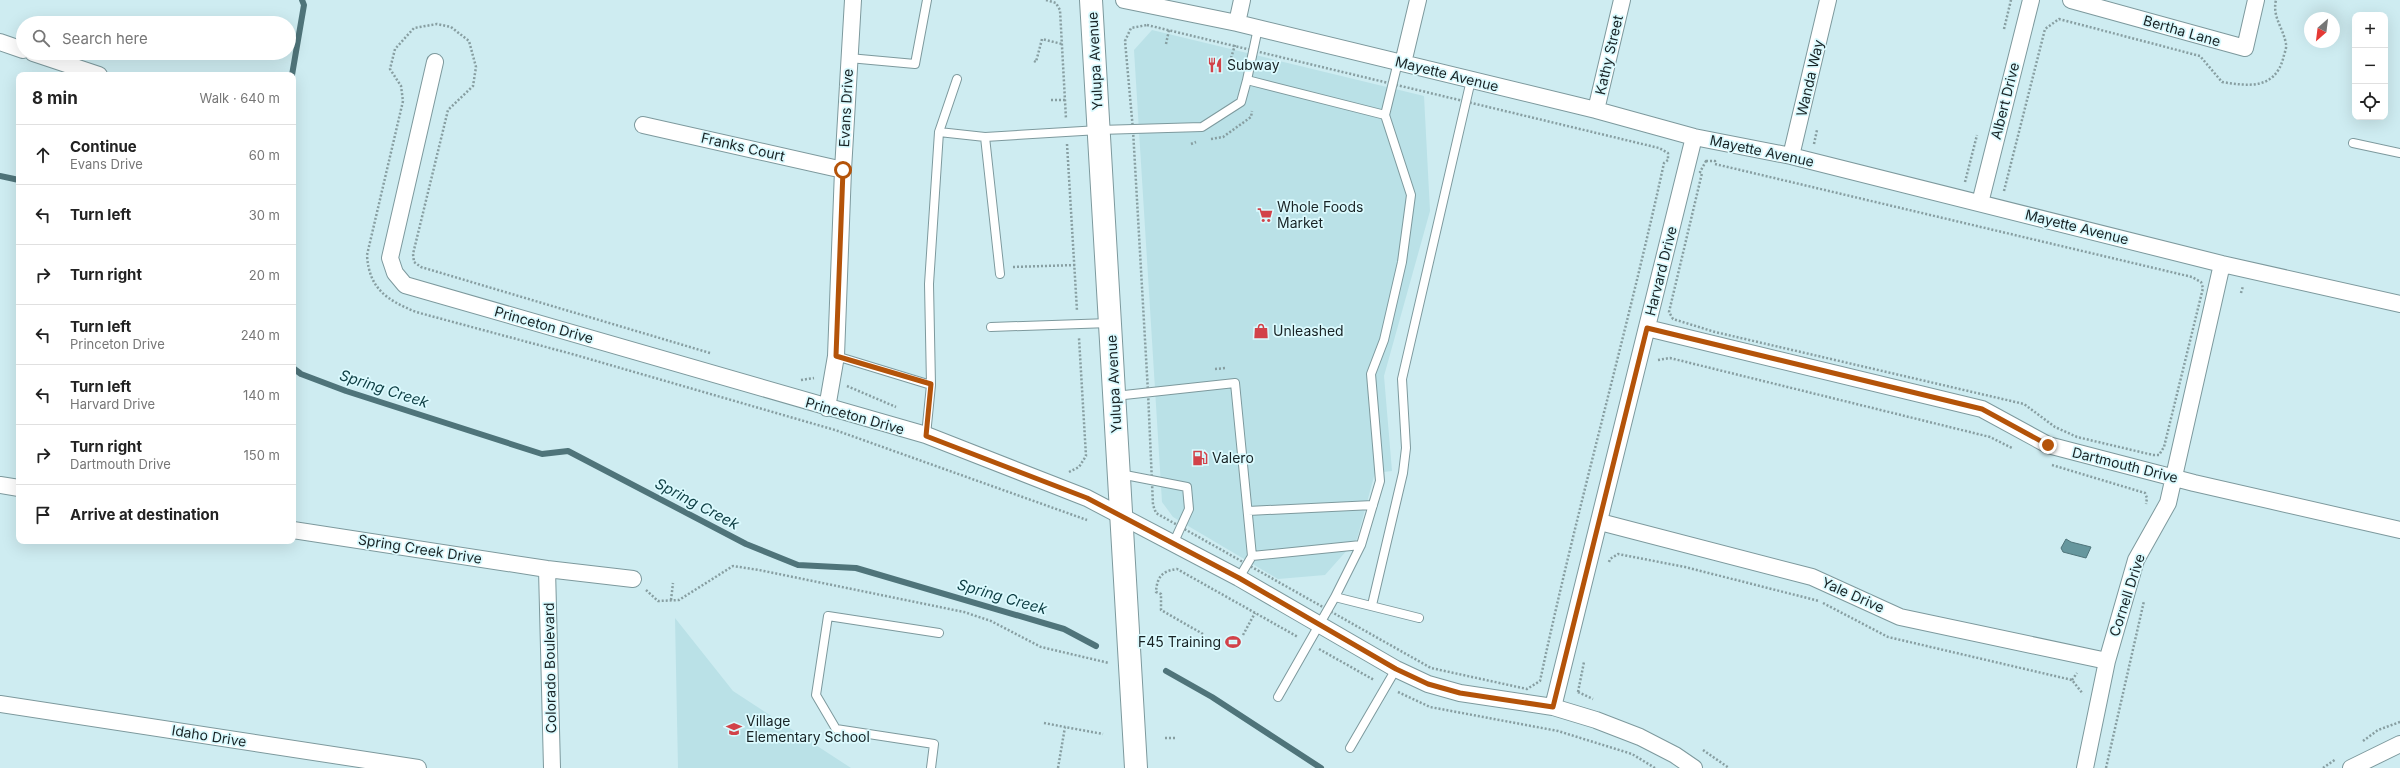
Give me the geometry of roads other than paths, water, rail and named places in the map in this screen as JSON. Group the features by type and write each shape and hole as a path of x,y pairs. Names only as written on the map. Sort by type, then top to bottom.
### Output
{"street":[{"name":"Evans Drive","path":"827,408 836,356 843,170 852,0"},
{"name":"Yulupa Avenue","path":"1091,0 1136,768"},
{"name":"Mayette Avenue","path":"1124,0 1237,23 1401,62 1596,110 1694,137 1791,156 2222,264 2400,304"},
{"path":"1237,23 1242,0"},
{"path":"1401,62 1418,0"},
{"name":"Kathy Street","path":"1596,110 1622,0"},
{"name":"Wanda Way","path":"1791,156 1828,0"},
{"name":"Albert Drive","path":"1980,203 2031,0"},
{"name":"Bertha Lane","path":"2071,0 2245,48 2256,0"},
{"path":"0,42 16,48"},
{"path":"54,60 90,72"},
{"name":"Princeton Drive","path":"435,62 390,258 395,273 404,285 926,436 1087,498 1239,578 1319,626 1396,669 1428,684 1460,693 1553,707 1596,720 1640,737 1675,755 1694,768"},
{"name":"Franks Court","path":"643,125 843,170"},
{"name":"Harvard Drive","path":"1553,707 1600,522 1694,137"},
{"name":"Cornell Drive","path":"2085,768 2107,661 2136,560 2168,503 2222,264"},
{"name":"Dartmouth Drive","path":"1647,328 1982,409 2048,445 2173,477 2400,530"},
{"path":"0,485 16,488"},
{"name":"Yale Drive","path":"1600,522 1812,577 1900,617 2107,661"},
{"name":"Spring Creek Drive","path":"296,530 547,568 633,579"},
{"name":"Colorado Boulevard","path":"547,568 552,768"},
{"name":"Idaho Drive","path":"0,704 418,768"},
{"path":"2351,768 2400,744"}],"lane":[{"path":"849,58 915,64 927,0"},
{"path":"939,132 985,136 1099,130 1202,127 1241,102 1258,28"},
{"path":"1278,697 1328,612 1361,545 1380,481 1371,374 1384,340 1402,262 1411,195 1385,115 1393,84 1401,62"},
{"path":"926,436 931,384 929,284 939,132 957,79"},
{"path":"1247,80 1385,115"},
{"path":"1372,605 1404,473 1406,448 1402,379 1471,80"},
{"path":"985,136 1000,270"},
{"path":"2353,143 2400,153"},
{"path":"991,327 1110,323"},
{"path":"836,356 931,384"},
{"path":"1114,396 1235,383 1252,556 1239,578"},
{"path":"1119,474 1187,487 1189,509 1173,544"},
{"path":"1248,511 1373,505"},
{"path":"1252,556 1361,545"},
{"path":"1336,597 1419,618"},
{"path":"931,768 934,744 836,729 816,695 828,616 938,633"},
{"path":"1350,748 1396,669"}],"waterway":[{"path":"296,52 304,5 302,0"},
{"path":"293,72 295,60"},
{"name":"Spring Creek","path":"0,176 16,179"},
{"name":"Spring Creek","path":"296,370 301,374 346,391 542,454 568,451 746,544 798,565 856,568 1064,629 1096,646"},
{"name":"Spring Creek","path":"1166,671 1212,697 1321,768"}],"place":[{"name":"Subway","path":"1215,65"},
{"name":"Whole Foods Market","path":"1265,215"},
{"name":"Unleashed","path":"1261,331"},
{"name":"Valero","path":"1200,458"},
{"name":"F45 Training","path":"1233,642"},
{"name":"Village Elementary School","path":"734,729"}]}
